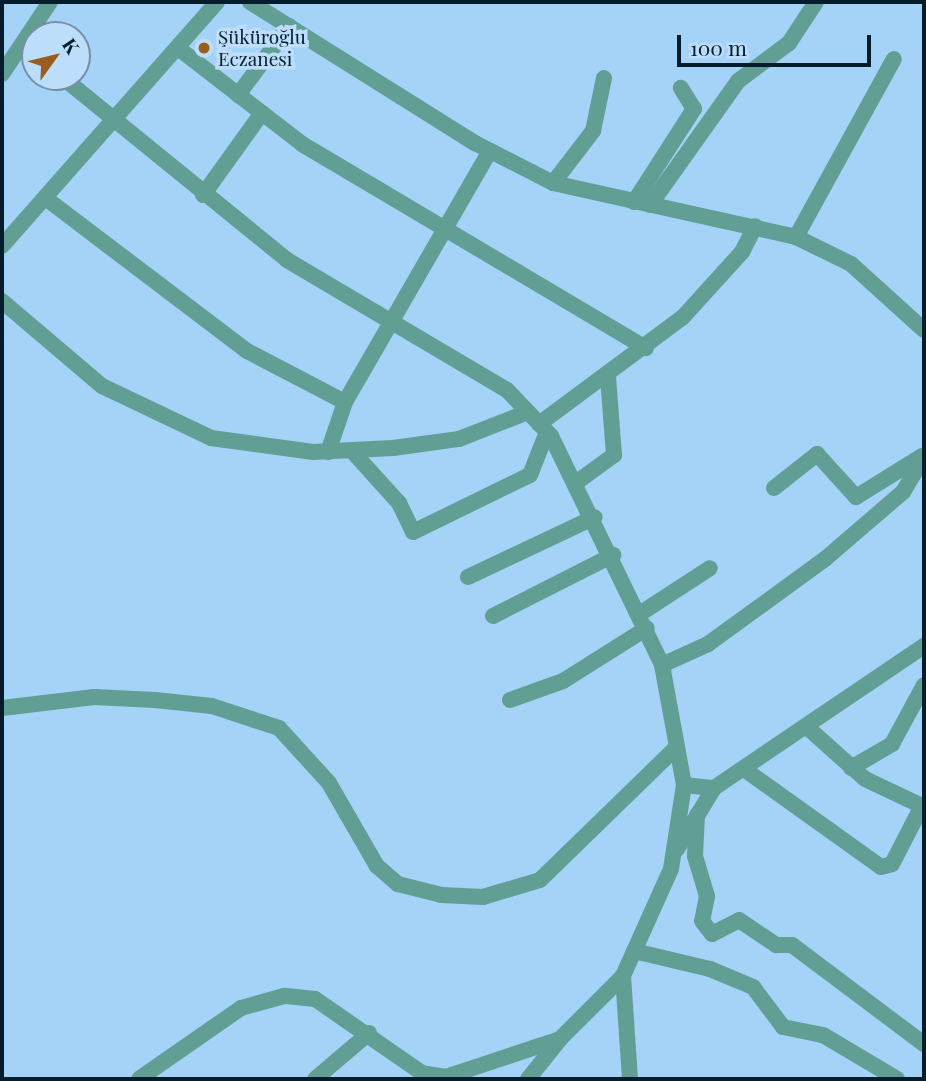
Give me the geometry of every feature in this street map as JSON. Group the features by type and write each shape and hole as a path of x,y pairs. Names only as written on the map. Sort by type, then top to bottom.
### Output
{"street":[{"path":"42,21 50,2"},
{"path":"2,246 48,200 217,2"},
{"path":"250,2 490,151 553,183 796,237 851,264 924,330"},
{"path":"642,203 738,80 789,43 816,2"},
{"path":"238,94 289,26"},
{"path":"178,48 262,113 443,233 531,285 560,293 646,348"},
{"path":"2,74 21,58"},
{"path":"796,237 894,60"},
{"path":"553,183 593,131 604,78"},
{"path":"642,203 694,108 681,88"},
{"path":"79,91 203,195 288,260 394,319 507,390 538,423 595,517 644,620 662,665 684,785 673,854"},
{"path":"203,195 262,113"},
{"path":"328,452 345,402 490,151"},
{"path":"48,200 247,351 345,402"},
{"path":"2,301 102,386 179,426 246,445 328,452 352,451 458,439 538,423 608,377 646,348 708,292 755,226"},
{"path":"576,482 614,455 608,377"},
{"path":"352,451 399,503 413,532 530,475 538,423"},
{"path":"774,488 817,454 856,497 924,456"},
{"path":"662,665 708,644 825,559 903,492 924,456"},
{"path":"468,577 595,517"},
{"path":"493,616 613,555"},
{"path":"510,700 563,681 710,568"},
{"path":"528,1079 560,1040 623,976 673,854 714,788 808,728 924,646"},
{"path":"851,768 892,744 924,685"},
{"path":"2,708 94,697 155,701 212,706 279,728 329,783 377,866 404,887 441,895 484,897 540,880 677,747"},
{"path":"744,769 881,867 892,864 923,807 851,768 808,728"},
{"path":"684,785 714,788"},
{"path":"698,815 695,856 707,895 702,921 712,934 739,920 776,945 792,945 924,1044"},
{"path":"634,951 710,969 753,987 783,1027 822,1035 897,1079"},
{"path":"623,976 630,1079"},
{"path":"139,1079 241,1008 285,996 315,999 369,1033 422,1073 446,1077 560,1040"},
{"path":"316,1079 369,1033"}],"place":[{"name":"Şüküroğlu Eczanesi","path":"204,48"}]}
